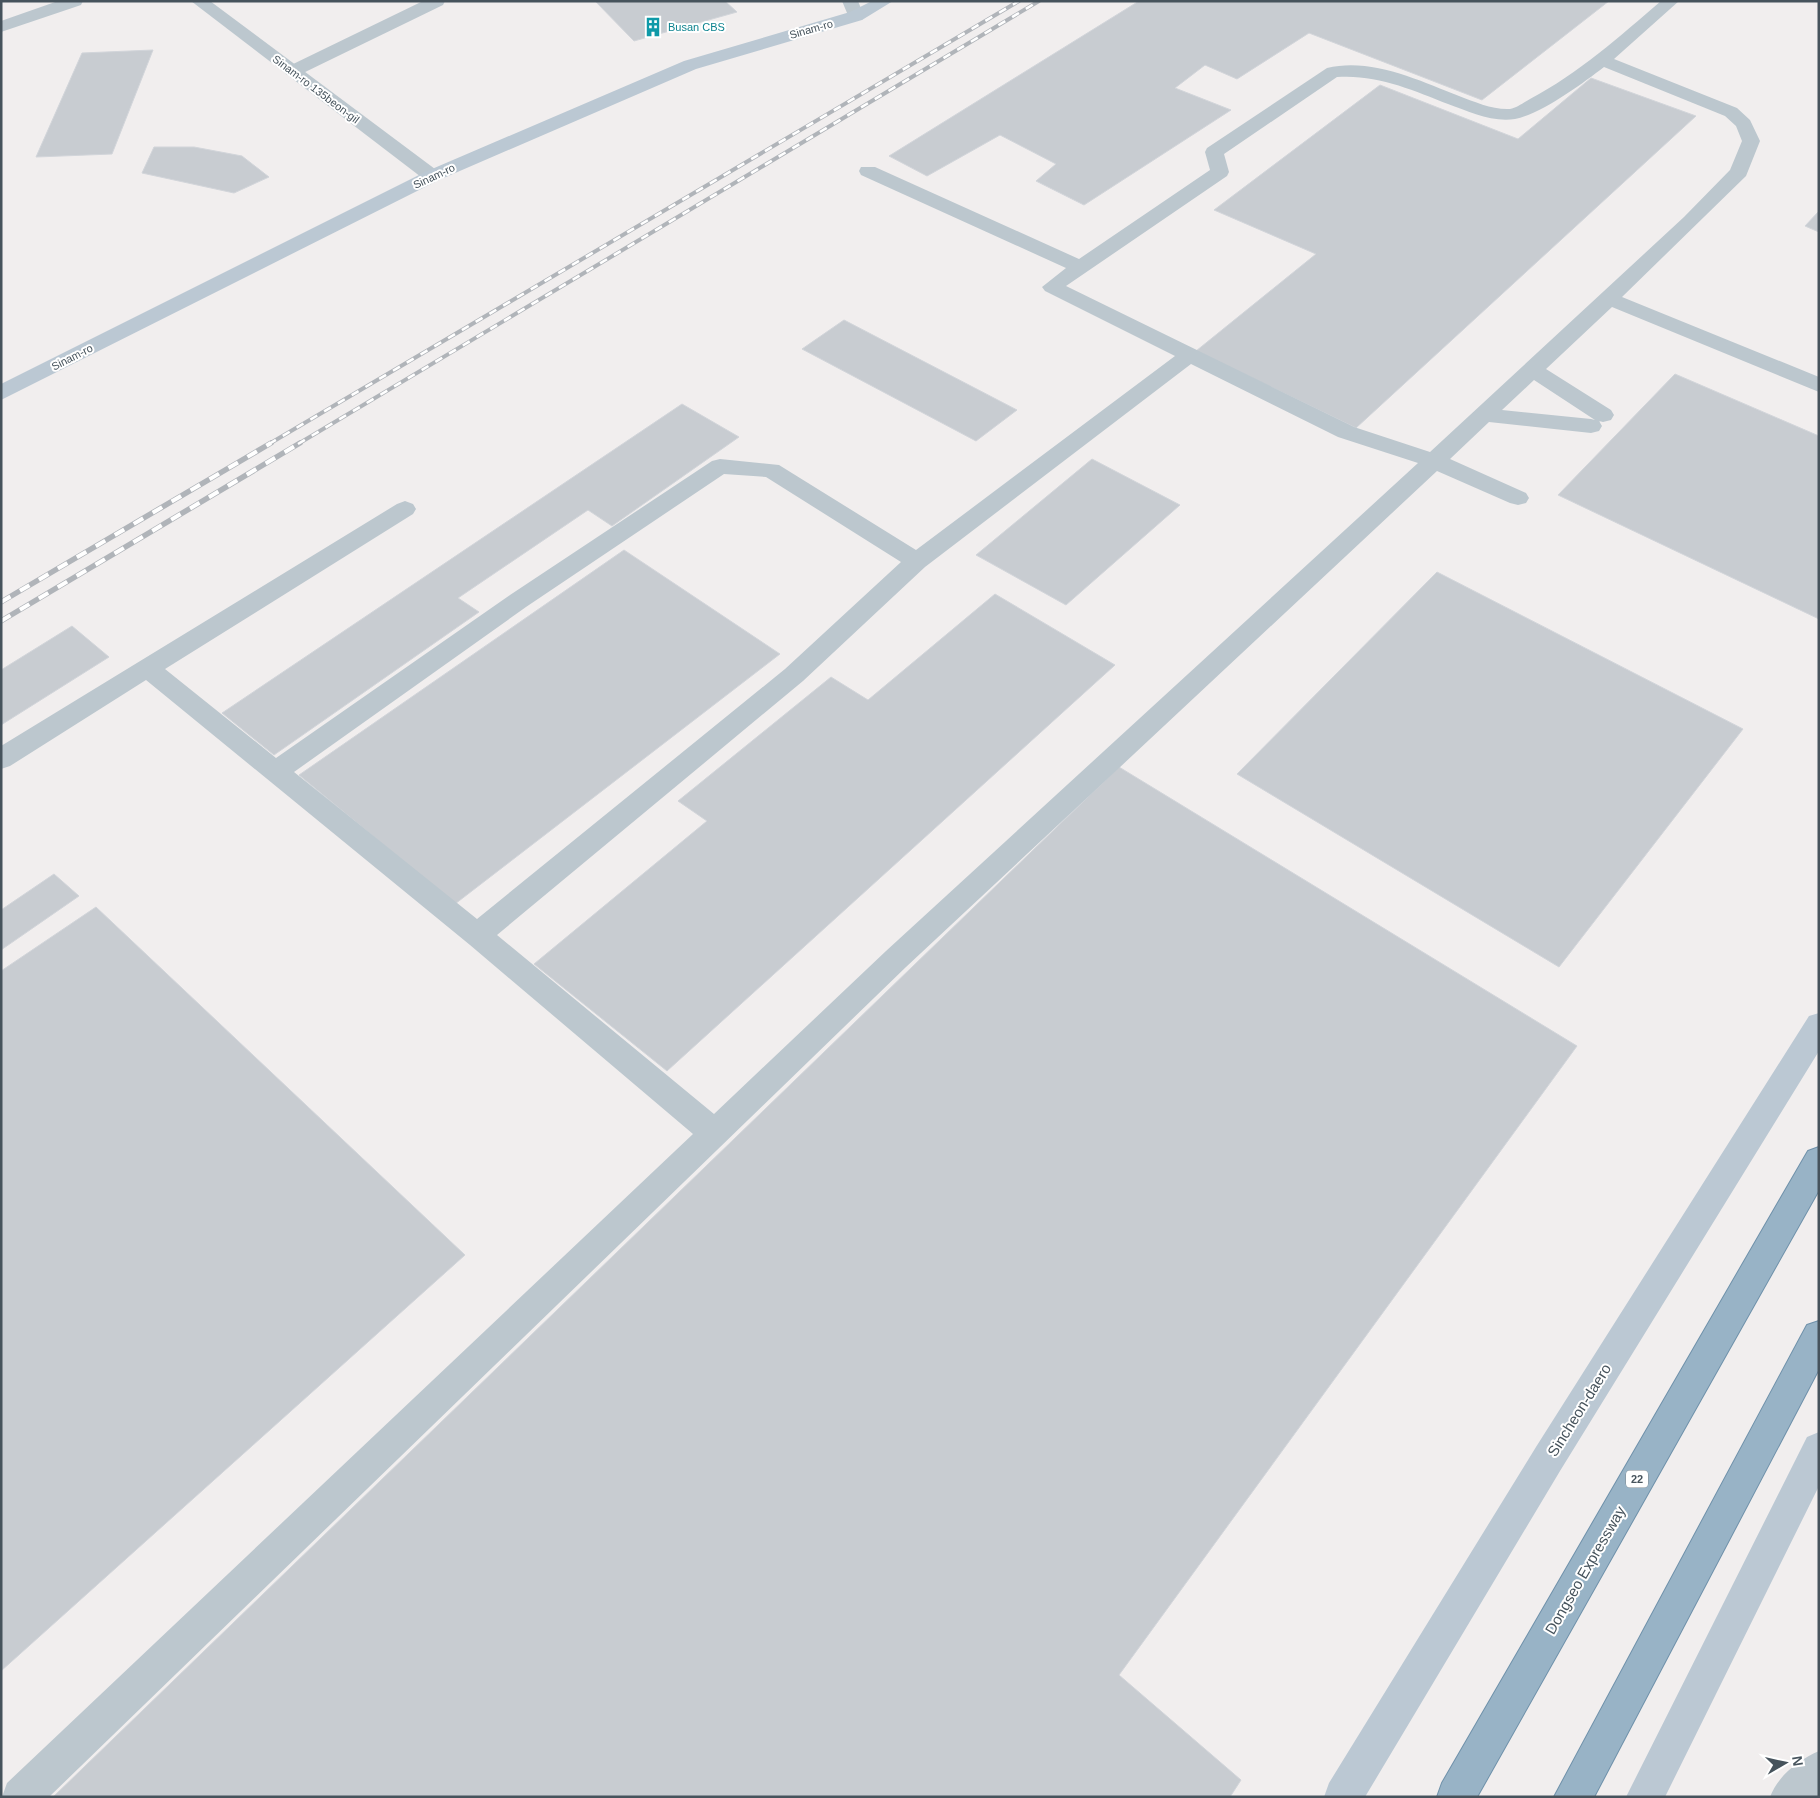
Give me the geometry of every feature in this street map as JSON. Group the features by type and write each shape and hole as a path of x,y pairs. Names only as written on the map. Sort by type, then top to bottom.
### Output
{"highway":[{"name":"Dongseo Expressway","path":"1456,1797 1819,1161"},
{"path":"1573,1797 1819,1336"}],"main road":[{"name":"Sinam-ro","path":"1,393 432,176 690,65 853,9 885,1"},
{"name":"Sincheon-daero","path":"1343,1797 1548,1459 1819,1025"},
{"path":"1645,1797 1819,1449"}],"street":[{"path":"1,27 75,1"},
{"name":"Sinam-ro 135beon-gil","path":"199,1 432,176"},
{"path":"293,72 437,1"},
{"path":"1518,498 1435,460 1346,432 1052,287 1220,172 1214,152 1333,72 1350,70 1378,72 1492,112 1513,114 1546,98 1604,61 1624,40 1671,1"},
{"path":"21,1797 904,952 1533,370 1691,221 1739,172 1751,141 1744,124 1731,112 1604,61"},
{"path":"868,171 1080,267"},
{"path":"1609,299 1819,385"},
{"path":"480,937 484,929 794,675 917,561 1189,355"},
{"path":"1484,415 1597,420 1533,370"},
{"path":"275,772 518,601 720,466 771,470 917,561"},
{"path":"1,758 405,509"},
{"path":"147,668 480,937 714,1133"},
{"path":"1789,1797 1819,1770"}],"building":[{"name":"Busan CBS","path":"595,1 725,1 737,12 634,41"},
{"path":"1139,1 1609,1 1482,100 1309,33 1237,79 1205,65 1175,88 1231,110 1084,205 1036,181 1056,164 1000,135 927,176 889,156"},
{"path":"153,50 112,154 36,157 82,53"},
{"path":"1591,78 1696,116 1356,428 1196,351 1316,254 1214,210 1380,85 1518,139"},
{"path":"154,147 194,147 242,156 269,177 234,193 142,173"},
{"path":"1819,211 1819,232 1805,226"},
{"path":"844,320 1017,410 976,441 802,349"},
{"path":"1675,374 1819,436 1819,619 1558,495"},
{"path":"682,404 739,437 612,526 588,510 458,598 479,612 274,755 222,713"},
{"path":"1092,459 1180,505 1066,605 976,555"},
{"path":"624,550 780,654 455,904 299,775"},
{"path":"1437,572 1743,729 1559,967 1237,774"},
{"path":"995,594 1115,665 667,1071 534,964 707,821 678,801 831,677 868,700"},
{"path":"72,626 109,657 1,725 1,670"},
{"path":"1119,767 1577,1046 1119,1675 1241,1780 1230,1797 53,1797"},
{"path":"54,874 79,896 1,950 1,910"},
{"path":"96,907 465,1255 1,1671 1,971"}],"railway":[{"path":"269,444 1019,1"},
{"path":"298,444 1039,1"},
{"path":"1,602 271,443"},
{"path":"1,621 300,443"}],"place":[{"name":"Busan CBS","path":"653,27"}]}
